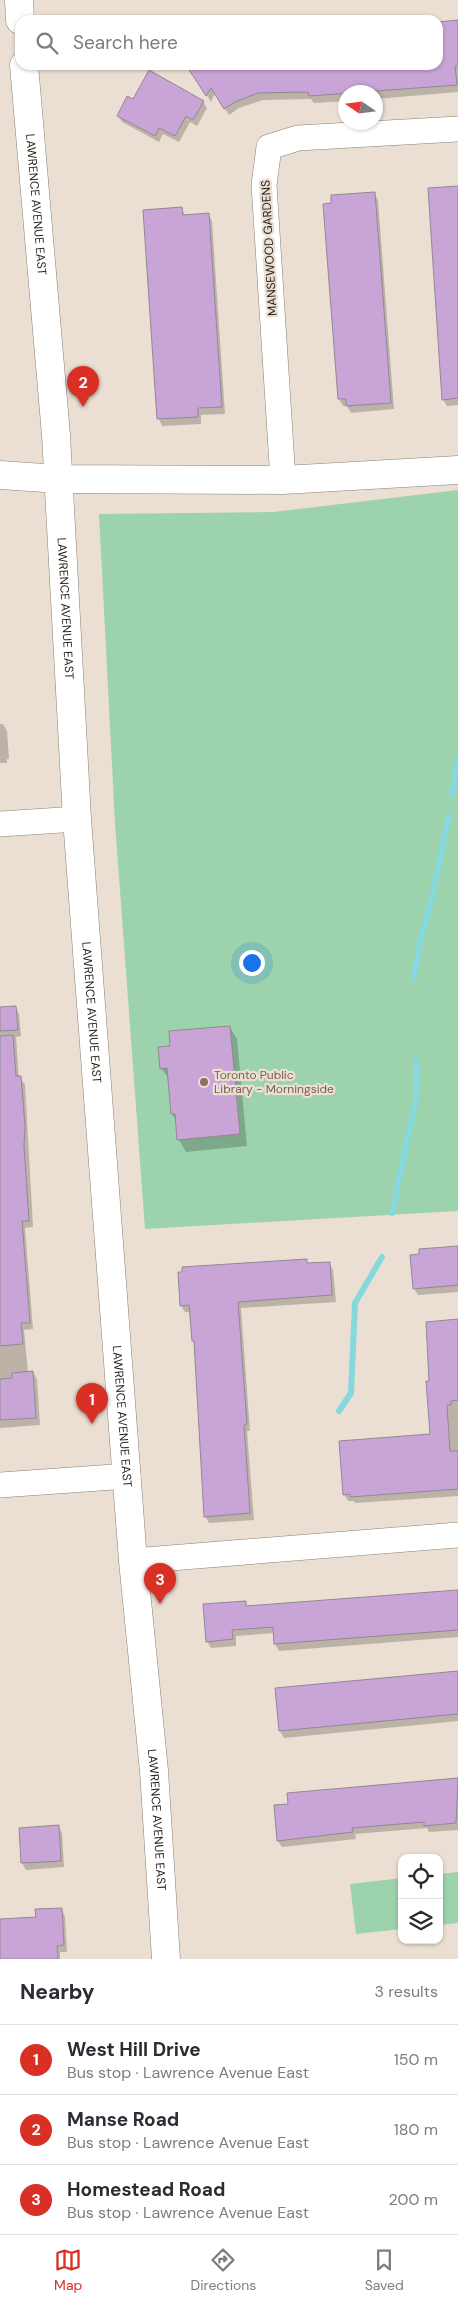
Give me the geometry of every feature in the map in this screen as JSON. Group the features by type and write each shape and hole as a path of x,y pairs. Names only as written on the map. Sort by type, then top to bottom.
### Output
{"main road":[{"path":"19,0 20,15"},
{"name":"LAWRENCE AVENUE EAST","path":"24,70 59,479 77,819 134,1561 154,1771 166,1959"},
{"path":"0,475 59,479 283,480 458,470"}],"street":[{"name":"MANSEWOOD GARDENS","path":"283,480 264,186 269,147 298,138 458,129"},
{"path":"0,824 77,819"},
{"path":"0,1485 128,1476"},
{"path":"134,1561 458,1536"}],"green space":[{"path":"458,490 458,1211 145,1229 115,823 99,514 273,512"},
{"path":"458,1872 458,1923 443,1925 443,1874"},
{"path":"398,1878 398,1929 356,1934 350,1884"}],"building":[{"path":"458,20 458,66 455,66 457,85 383,90 383,85 338,85 338,94 309,96 308,92 258,93 235,102 224,109 211,88 206,96 189,70 443,70 443,22"},
{"path":"149,70 204,101 193,120 186,116 175,136 159,128 155,136 117,116 127,96 133,99"},
{"path":"458,186 458,398 442,400 428,188"},
{"path":"375,192 391,403 346,406 346,399 338,399 323,204 331,203 331,195"},
{"path":"182,207 183,215 209,213 222,407 198,408 198,417 157,419 143,210"},
{"path":"16,1006 18,1030 0,1031 0,1007"},
{"name":"Toronto Public Library - Morningside","path":"230,1026 240,1134 177,1140 175,1114 171,1114 167,1068 160,1069 158,1047 170,1046 169,1031"},
{"path":"13,1035 16,1076 21,1076 25,1126 24,1146 29,1221 22,1221 30,1323 21,1323 23,1344 0,1346 0,1036"},
{"path":"458,1246 458,1285 413,1289 410,1255 419,1254 419,1249"},
{"path":"307,1259 307,1263 330,1262 332,1295 238,1302 247,1424 244,1425 250,1513 204,1517 194,1341 192,1341 189,1305 180,1306 178,1272 182,1272 182,1267"},
{"path":"458,1319 458,1400 451,1401 451,1405 447,1405 450,1451 458,1451 458,1489 350,1497 350,1494 343,1495 339,1441 430,1434 426,1381 429,1381 426,1322"},
{"path":"33,1371 36,1418 0,1420 0,1379 12,1378 12,1373"},
{"path":"458,1590 458,1630 274,1644 273,1627 232,1630 233,1639 206,1642 203,1604 246,1601 246,1606"},
{"path":"458,1671 458,1714 279,1731 275,1688"},
{"path":"458,1778 456,1823 424,1826 424,1822 352,1828 353,1832 277,1841 274,1805 288,1804 287,1793"},
{"path":"59,1825 61,1861 21,1863 19,1828"},
{"path":"62,1908 64,1945 57,1946 58,1959 0,1959 0,1919 36,1917 35,1909"}],"waterway":[{"path":"452,795 458,756"},
{"path":"414,978 421,937 430,906 449,816"},
{"path":"392,1213 416,1098 416,1061"},
{"path":"339,1411 351,1393 355,1303 382,1257"}],"place":[{"name":"Manse Road","path":"83,407"},
{"name":"Toronto Public Library - Morningside","path":"204,1082"},
{"name":"West Hill Drive","path":"92,1424"},
{"name":"Homestead Road","path":"160,1604"}]}
